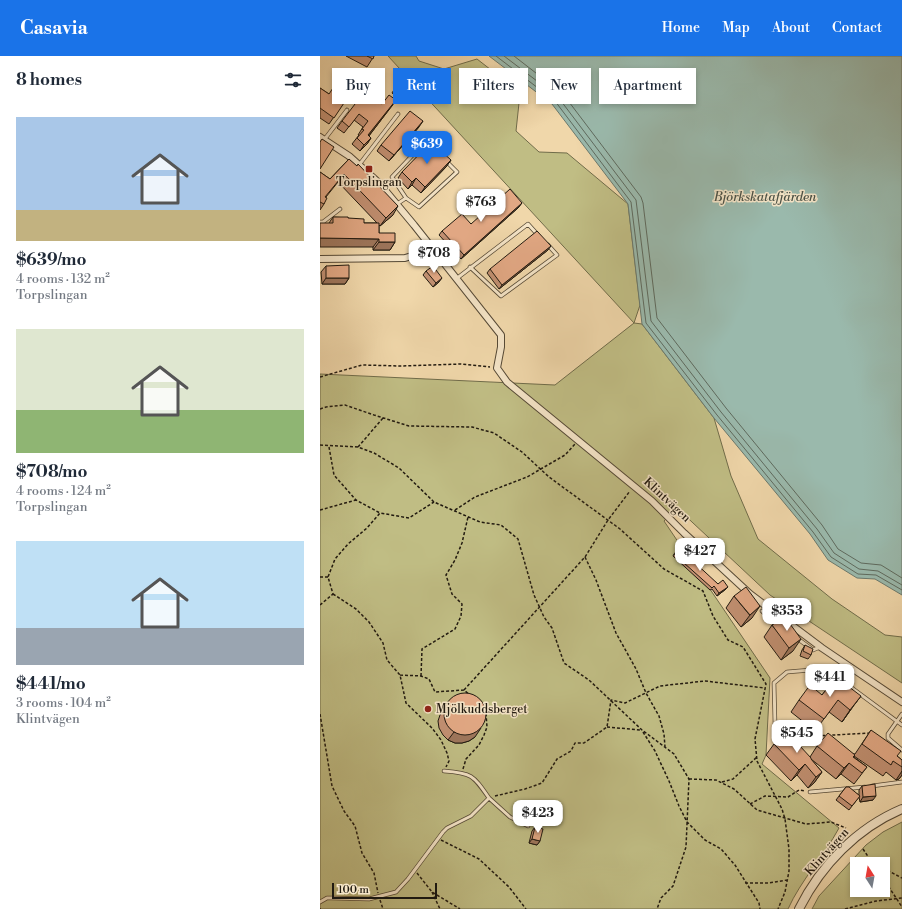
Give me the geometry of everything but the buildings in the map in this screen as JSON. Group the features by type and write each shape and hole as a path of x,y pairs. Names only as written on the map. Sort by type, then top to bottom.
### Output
{"street":[{"path":"322,139 349,156 379,183 501,335 501,346 497,368"},
{"path":"320,259 405,258 415,255 429,244"},
{"name":"Klintvägen","path":"497,368 508,382 652,501 750,594 820,647 902,702"},
{"name":"Klintvägen","path":"799,909 816,881 833,859 847,845 860,833 876,822 902,809"}],"lane":[{"path":"322,139 347,110"},
{"path":"359,165 398,114"},
{"path":"436,152 425,142 392,177 406,198 419,207 457,172 441,157"},
{"path":"397,204 406,198"},
{"path":"320,222 323,222 340,209"},
{"path":"456,279 528,224 542,239"},
{"path":"470,267 501,296 557,255 547,244"},
{"path":"762,611 784,630"},
{"path":"795,638 813,650 820,647"},
{"path":"775,724 774,683 787,672 811,670 841,680 902,725"},
{"path":"902,714 888,734 888,738 902,750"},
{"path":"444,771 468,774 474,778 489,798 510,817 528,826"},
{"path":"810,792 902,782"},
{"path":"320,902 327,898 369,899 396,892 403,886 447,828 471,816 489,798"}],"path":[{"path":"320,377 362,365 401,366 461,364 497,368"},
{"path":"320,409 346,405 408,426 472,427 494,433 522,452 549,477 620,528 664,569 702,591 713,616 728,640 743,647 766,684 755,739 757,761 776,797 785,819 789,849 789,871 785,892 778,909"},
{"path":"358,447 383,418"},
{"path":"455,510 475,497 526,477 564,454 579,440"},
{"path":"320,446 358,447 374,453 398,468 434,502 480,522 501,525 518,539 534,595 544,617 552,628 564,663 589,680 642,730 674,754 689,779 686,847 673,886 661,898 656,909"},
{"path":"330,447 334,475 356,500 380,512 409,518 434,502"},
{"path":"400,675 421,676 429,679 435,692 464,690 585,557 608,520 634,486"},
{"path":"320,510 356,500"},
{"path":"380,512 367,528 348,544 335,559 328,577 333,594 356,609 369,622 383,643 387,660 400,675 406,703 432,728 441,740 449,761 444,771"},
{"path":"421,676 422,649 455,629 461,616 462,604 452,594 446,575 455,560 462,543 468,517"},
{"path":"700,538 720,557"},
{"path":"585,557 596,580 616,633 659,716 664,734 665,748"},
{"path":"320,577 328,577"},
{"path":"320,605 333,594"},
{"path":"611,700 625,703 660,686 705,681 765,688"},
{"path":"464,690 473,698"},
{"path":"607,726 611,700"},
{"path":"461,772 466,759 479,745 484,735 487,727 487,717 485,712"},
{"path":"320,714 332,786 344,811 355,826 362,853 374,874 383,909"},
{"path":"775,724 815,736 874,732"},
{"path":"489,798 536,786 542,783 557,759 571,751 576,743 584,743 607,726 642,730"},
{"path":"642,730 655,751 687,822 705,840 721,849 735,865 759,903 760,909"},
{"path":"721,782 732,779 757,757"},
{"path":"689,779 716,780 721,782 734,789 757,810 785,819 806,824 831,822 846,828"},
{"path":"750,804 765,796 788,797 799,790 810,792"},
{"path":"438,839 479,859 509,887 526,909"},
{"path":"863,849 869,857"},
{"path":"415,870 432,892 440,909"},
{"path":"890,872 902,878"},
{"path":"745,883 769,883 787,880"},
{"path":"890,888 902,907"},
{"path":"432,892 460,909"},
{"path":"845,909 876,901 902,898"}],"shaded area":[{"path":"388,56 416,56 419,61 441,68 399,68"},
{"path":"477,59 489,68 459,68 459,104 519,104 516,131 539,152 567,153 628,204 640,305 634,323 432,104 451,104 451,68 447,68"},
{"path":"634,323 642,324 714,418 731,476 758,539 832,599 885,635 902,637 902,683 770,595 677,508 664,521 770,678 766,755 762,764 839,828 799,888 788,909 320,909 320,374 555,385"},
{"path":"902,822 902,909 812,909 819,896 850,862 850,897 890,897 890,857 855,857 866,845 883,832"}],"water":[{"name":"Björkskatafjärden","path":"489,56 902,56 902,595 875,579 857,578 828,560 810,534 714,418 642,324 628,204 552,104 591,104 591,68 536,68 536,92 528,86 528,68 505,68"}],"place":[{"name":"Torpslingan","path":"369,169"},
{"name":"Mjölkuddsberget","path":"428,709"}]}
